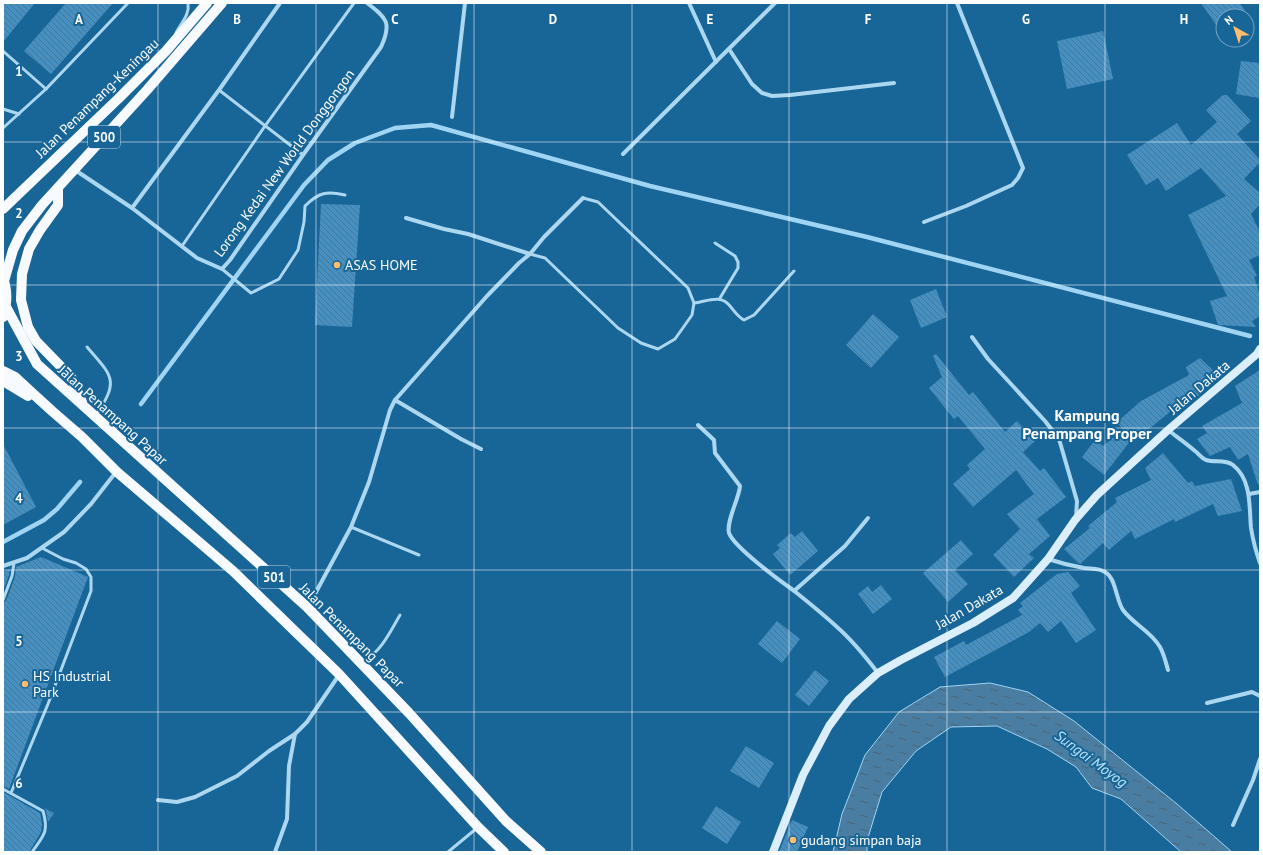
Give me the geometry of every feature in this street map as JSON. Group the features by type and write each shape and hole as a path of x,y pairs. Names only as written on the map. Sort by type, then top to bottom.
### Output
{"main road":[{"name":"Jalan Penampang-Keningau","path":"3,209 166,51 207,3"},
{"name":"Jalan Penampang-Keningau","path":"4,280 13,250 22,231 42,205 58,190 222,3"},
{"path":"58,190 58,205 40,230 29,249 22,274 21,300 28,327 36,341 71,377 83,406"},
{"name":"500","path":"3,317 6,307 4,280"},
{"name":"Jalan Penampang Papar","path":"6,307 37,364 307,607 362,662 506,821 541,852"},
{"name":"501","path":"3,371 15,378 82,436 117,472 233,571 339,674 478,827 504,852"},
{"path":"3,381 52,411"}],"street":[{"path":"132,208 220,90 280,3"},
{"name":"Lorong Kedai New World Donggongon","path":"75,170 132,208 197,258 222,269 230,260 381,47 386,36 387,23 380,13 367,3"},
{"path":"452,117 465,3"},
{"path":"690,3 716,62"},
{"path":"622,154 775,3"},
{"path":"924,222 1012,186 1023,168 957,3"},
{"path":"729,49 752,84 762,93 772,96 894,83"},
{"path":"307,607 351,527 370,482 390,410 395,400 487,296 519,263 530,254 583,198"},
{"path":"406,218 468,234 530,254"},
{"path":"972,337 988,359 1045,421 1059,439 1078,501 1075,520"},
{"name":"Jalan Dakata","path":"773,852 803,775 829,726 849,700 878,673 962,629 1013,598 1048,559 1075,520 1097,495 1168,430 1259,355"},
{"path":"395,400 461,439 481,449"},
{"path":"698,425 714,440 715,453 740,486 729,526 729,533 733,541 763,567 818,610 857,646 878,673"},
{"path":"1168,430 1201,457 1208,461 1221,461 1232,465 1240,473 1249,494 1252,529 1256,553 1260,563"},
{"path":"3,566 27,558 64,532 91,504 117,472"},
{"path":"1249,494 1260,492"},
{"path":"794,591 845,546 868,518"},
{"path":"1048,559 1084,568 1105,571 1110,576 1123,610 1150,634 1160,647 1168,670"},
{"path":"158,800 177,802 187,800 237,776 269,751 295,734 307,722 339,674"},
{"path":"1207,703 1252,692 1260,696"},
{"path":"275,852 287,820 289,766 295,734"},
{"path":"1233,825 1253,780 1260,759"}],"lane":[{"path":"3,128 46,89 128,3"},
{"path":"166,51 185,18 189,8 188,3"},
{"path":"182,246 265,126 354,3"},
{"path":"3,51 46,89"},
{"path":"220,90 303,155"},
{"path":"3,109 19,114"},
{"path":"222,269 251,293 279,279 298,250 304,222 305,206 313,197 330,192 345,195"},
{"path":"530,254 544,258 618,328 641,343 658,349 675,338 692,315 694,303 688,288 598,202 583,198"},
{"path":"715,243 735,256 738,262 738,268 720,298"},
{"path":"694,303 720,298 727,301 739,317 744,320 754,315 794,271"},
{"path":"87,347 105,368 111,380 106,401 95,417"},
{"path":"351,527 419,555"},
{"path":"11,793 48,704 91,592 91,577 86,570 42,548"},
{"path":"3,600 12,576 14,563"},
{"path":"362,662 371,657 380,648 400,615"},
{"path":"3,788 43,811 46,823 45,833 32,852"},
{"path":"448,852 478,827"}],"water":[{"name":"Sungai Moyog","path":"990,683 1028,692 1074,721 1177,804 1232,852 1181,852 1121,799 1092,788 1076,767 1047,749 997,726 951,727 916,751 882,792 867,841 867,852 833,852 842,814 865,755 899,712 940,687"}],"building":[{"path":"3,3 35,3 3,42"},
{"path":"66,3 113,3 51,74 24,51"},
{"path":"1201,3 1240,3 1243,8 1215,8 1215,23"},
{"path":"1103,31 1113,79 1067,89 1057,41"},
{"path":"1241,61 1260,63 1259,98 1236,94"},
{"path":"1223,95 1227,95 1251,121 1237,134 1260,160 1260,162 1244,179 1260,193 1260,204 1251,214 1260,232 1260,255 1249,260 1257,276 1254,277 1260,295 1260,316 1252,321 1256,327 1218,325 1210,301 1227,296 1188,215 1226,196 1201,168 1166,191 1158,178 1146,185 1127,155 1177,123 1191,145 1217,122 1206,110"},
{"name":"ASAS HOME","path":"321,204 360,205 352,327 315,325"},
{"path":"936,289 947,317 921,328 910,300"},
{"path":"873,314 899,337 871,368 846,345"},
{"path":"936,354 969,395 973,392 1005,432 1017,421 1035,441 1023,452 1040,471 1044,468 1066,497 1037,519 1050,536 1029,554 1034,558 1014,577 993,555 1020,529 1007,514 1034,494 1016,470 973,507 953,484 970,469 967,465 985,449 958,416 954,419 929,388 942,377 933,356"},
{"path":"1200,358 1218,375 1198,396 1173,414 1171,411 1133,442 1131,440 1104,475 1082,457 1095,440 1103,446 1123,430 1117,422 1141,401 1189,375 1186,367"},
{"path":"1260,370 1260,484 1258,485 1248,454 1238,460 1230,447 1210,456 1197,439 1207,433 1202,426 1242,403 1235,386"},
{"path":"3,444 36,507 3,525"},
{"path":"1163,453 1188,483 1192,481 1195,486 1231,479 1242,511 1218,516 1213,504 1175,522 1174,519 1135,539 1131,531 1109,550 1103,543 1080,564 1078,563 1064,549 1090,528 1088,526 1117,502 1115,498 1151,480 1145,468"},
{"path":"802,531 818,551 790,575 773,554 780,548 777,545 791,533 795,537"},
{"path":"961,540 973,554 955,570 968,584 948,602 923,573"},
{"name":"HS Industrial Park","path":"41,557 88,577 9,789 3,786 3,603 6,601 15,577 16,567"},
{"path":"10,569 9,575 3,591 3,572"},
{"path":"1068,572 1080,586 1071,593 1096,630 1076,643 1061,621 1048,632 1040,623 1029,632 945,677 934,657 964,641 966,645 1022,615 1018,610 1023,606 1020,603 1057,574"},
{"path":"881,585 892,599 873,614 858,594 868,586 872,592"},
{"path":"777,621 800,639 782,663 758,644"},
{"path":"815,670 829,681 809,706 795,695"},
{"path":"746,746 774,763 759,788 730,771"},
{"path":"3,792 40,813 42,824 41,832 29,852 3,852"},
{"path":"716,806 741,822 727,844 702,828"},
{"path":"44,808 54,813 48,822 46,810"},
{"name":"gudang simpan baja","path":"792,820 808,827 797,852 779,852"}],"waterway":[{"path":"141,404 304,185 328,160 355,143 395,128 431,125 650,186 867,237 1250,336"},
{"path":"3,542 44,520 57,509 80,482"}],"place":[{"name":"ASAS HOME","path":"337,265"},
{"name":"HS Industrial Park","path":"25,684"},
{"name":"gudang simpan baja","path":"793,840"}],"district":[{"name":"Kampung Penampang Proper","path":"1087,424"}]}
